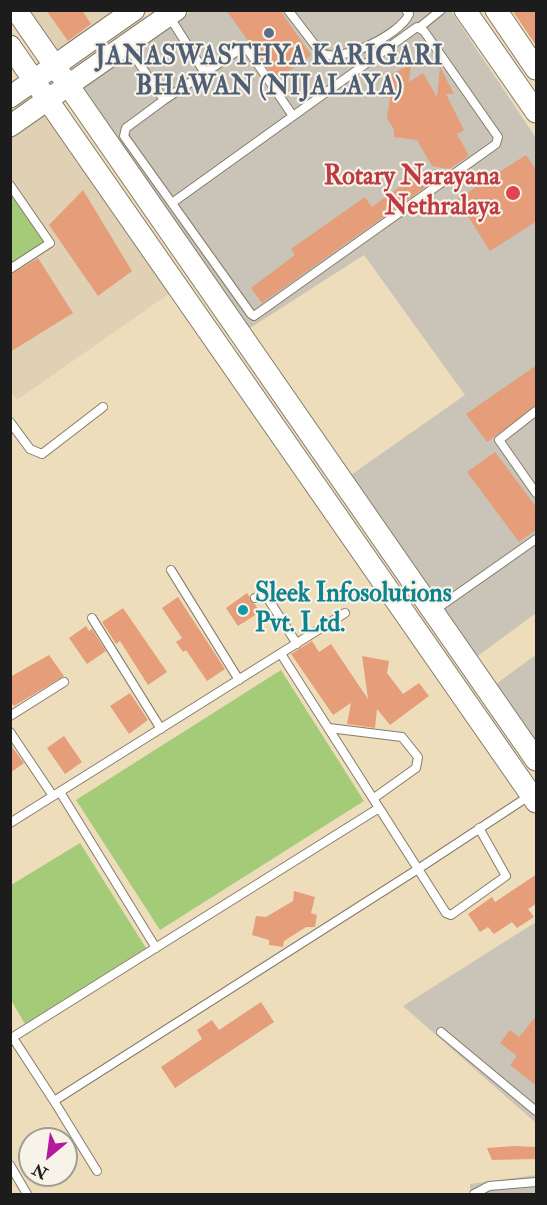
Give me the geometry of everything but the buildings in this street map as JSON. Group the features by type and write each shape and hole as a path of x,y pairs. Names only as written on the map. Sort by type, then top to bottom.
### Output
{"street":[{"path":"16,10 537,760"},
{"path":"10,97 134,10"},
{"path":"465,10 537,112"},
{"path":"496,10 537,69"},
{"path":"10,126 173,13"},
{"path":"10,46 534,798"},
{"path":"428,646 448,632"}],"lane":[{"path":"288,10 321,53 329,57 340,56 368,46 406,21 409,14 406,10"},
{"path":"172,203 441,10"},
{"path":"173,13 205,73"},
{"path":"293,116 244,49 164,100 126,128 124,136 251,314 256,316 498,140 420,27"},
{"path":"127,45 164,100"},
{"path":"10,185 50,243 10,268"},
{"path":"10,422 30,449 42,454 103,407"},
{"path":"537,411 499,440 537,493"},
{"path":"434,611 537,539"},
{"path":"171,570 239,680"},
{"path":"255,598 265,594 297,644"},
{"path":"10,823 345,614"},
{"path":"92,618 161,729"},
{"path":"281,654 446,913 451,915 506,876 479,828"},
{"path":"10,716 64,682"},
{"path":"329,728 402,737 418,757 416,768 374,798"},
{"path":"10,732 56,794 156,948"},
{"path":"54,1101 418,870 479,828 534,798"},
{"path":"97,1171 12,1038 379,808"},
{"path":"441,1032 537,1111"},
{"path":"10,1165 27,1194"},
{"path":"474,1194 489,1186 537,1182"}],"shaded area":[{"path":"21,11 124,11 55,62"},
{"path":"192,11 451,11 536,138 536,613 475,658 348,477 465,395 364,255 247,330 81,90"},
{"path":"45,109 173,291 17,400 10,390 10,133"},
{"path":"534,656 536,659 536,749 492,687"},
{"path":"536,922 536,1123 403,1006"},
{"path":"536,1175 536,1194 470,1194 470,1184"}],"green space":[{"path":"10,192 45,240 11,264 10,264"},
{"path":"281,670 364,801 160,930 76,800"},
{"path":"80,843 146,948 25,1024 11,1000 11,885"}],"place":[{"name":"JANASWASTHYA KARIGARI BHAWAN (NIJALAYA)","path":"269,33"},
{"name":"Rotary Narayana Nethralaya","path":"513,193"},
{"name":"Sleek Infosolutions Pvt. Ltd.","path":"243,610"}]}
